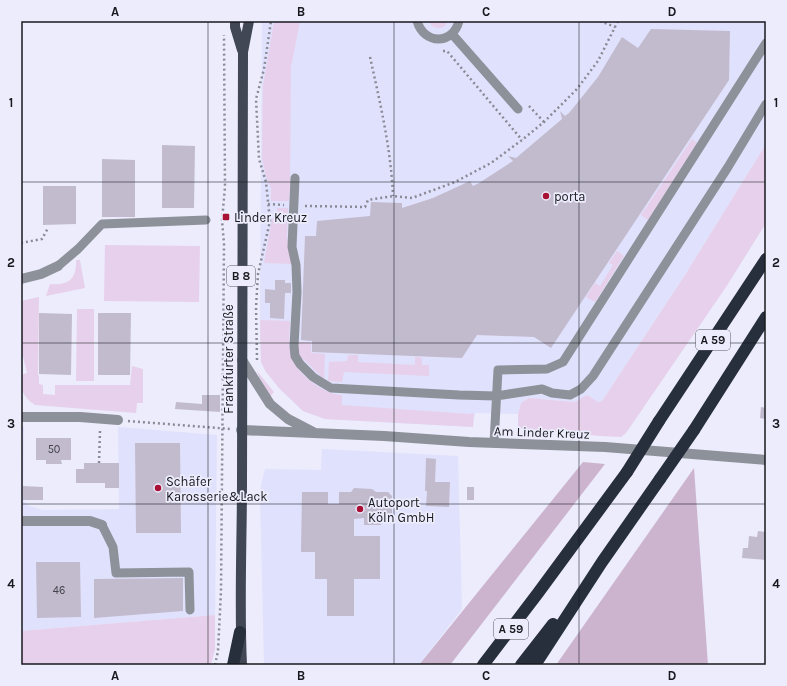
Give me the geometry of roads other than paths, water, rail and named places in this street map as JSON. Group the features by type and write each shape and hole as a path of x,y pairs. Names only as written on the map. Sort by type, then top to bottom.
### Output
{"highway":[{"name":"A 59","path":"483,665 627,472 766,259"},
{"name":"A 59","path":"521,665 602,562 694,430 766,317"},
{"path":"535,665 602,562"},
{"path":"233,665 240,632"}],"main road":[{"name":"Frankfurter Straße","path":"235,21 235,27 243,52"},
{"name":"Frankfurter Straße","path":"242,665 240,632 242,539 241,246 243,52 249,21"}],"street":[{"path":"21,279 41,274 58,266"},
{"name":"Am Linder Kreuz","path":"242,360 270,404 288,419 317,434"},
{"path":"21,417 54,416 118,420"},
{"name":"Am Linder Kreuz","path":"241,430 605,447 766,460"},
{"path":"21,521 90,521 102,525"}],"lane":[{"path":"243,52 254,21"},
{"path":"417,21 422,32 433,39 446,38 452,34 457,29 459,21"},
{"path":"452,34 518,109"},
{"path":"494,443 498,370 547,369 564,362 766,43"},
{"path":"295,178 292,247 296,265 297,292 294,346 295,356 300,364 313,377 332,388 496,396 542,389 552,393 570,395 581,389 592,376 728,167 766,104"},
{"path":"58,266 78,249 102,224 206,220"},
{"path":"102,525 113,548 116,573 189,572 190,610"}],"place":[{"name":"porta","path":"546,196"},
{"name":"Linder Kreuz","path":"226,217"},
{"name":"Schäfer Karosserie&Lack","path":"158,488"},
{"name":"Autoport Köln GmbH","path":"360,509"}]}
